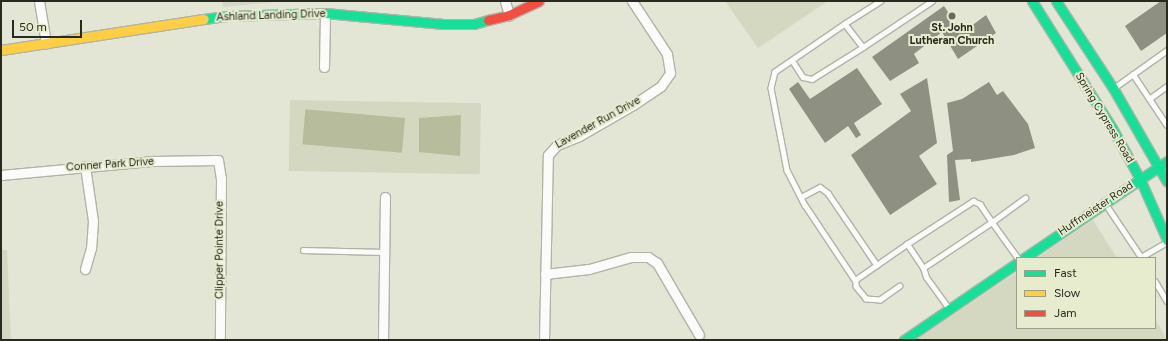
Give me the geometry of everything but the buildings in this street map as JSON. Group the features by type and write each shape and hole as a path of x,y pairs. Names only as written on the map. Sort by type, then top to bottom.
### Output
{"street":[{"path":"38,1 46,43"},
{"path":"505,1 509,15"},
{"name":"Ashland Landing Drive","path":"1,50 226,16 325,13 442,24 474,24 509,15 539,1"},
{"name":"Lavender Run Drive","path":"544,340 547,164 552,149 633,105 668,79 670,67 667,54 632,1"},
{"name":"Spring Cypress Road","path":"1032,1 1112,128 1140,179 1167,241"},
{"name":"Spring Cypress Road","path":"1056,1 1164,163 1167,182"},
{"path":"324,67 325,13"},
{"name":"Conner Park Drive","path":"1,175 85,166 218,160"},
{"name":"Clipper Pointe Drive","path":"218,160 221,178 220,340"},
{"name":"Huffmeister Road","path":"1025,257 1164,163"},
{"path":"85,166 93,222 91,248 85,269"},
{"path":"384,340 385,197"},
{"path":"545,274 589,270 631,257 648,257 657,263 699,335"},
{"path":"904,340 1016,264"}],"lane":[{"path":"881,1 775,72 771,88 787,170 801,197 855,280 856,287 866,299 880,300 900,286"},
{"path":"792,60 803,77 812,80 932,1"},
{"path":"845,24 863,47"},
{"path":"1113,88 1167,50"},
{"path":"1133,74 1167,125"},
{"path":"1149,99 1167,86"},
{"path":"1161,118 1167,114"},
{"path":"801,197 820,187 828,193 876,265"},
{"path":"923,268 1025,198"},
{"path":"855,280 973,201 980,204 1017,257"},
{"path":"1106,203 1141,257 1167,241"},
{"path":"907,244 923,268 926,277 949,309"},
{"path":"303,250 384,252"},
{"path":"1156,283 1167,301"}],"shaded area":[{"path":"222,1 274,1 274,2 223,7"},
{"path":"725,1 828,1 758,48"},
{"path":"290,100 481,103 480,174 289,171"},
{"path":"305,109 405,118 402,153 302,144"},
{"path":"461,115 460,156 419,152 419,118"},
{"path":"1093,220 1116,257 1038,257"},
{"path":"1,250 7,250 11,340 1,340"},
{"path":"1016,273 1016,329 1156,329 1156,321 1167,340 916,340"}],"traffic: fast":[{"path":"1032,1 1112,128 1140,179 1167,240"},
{"path":"1056,1 1113,88 1167,182"},
{"path":"204,19 226,16 325,13 443,24 474,24 488,20"},
{"path":"1025,257 1167,161"},
{"path":"904,340 1016,264"}],"traffic: slow":[{"path":"1,50 204,19"}],"traffic: jam":[{"path":"488,20 509,15 539,1"}],"place":[{"name":"St. John Lutheran Church","path":"952,16"}]}
